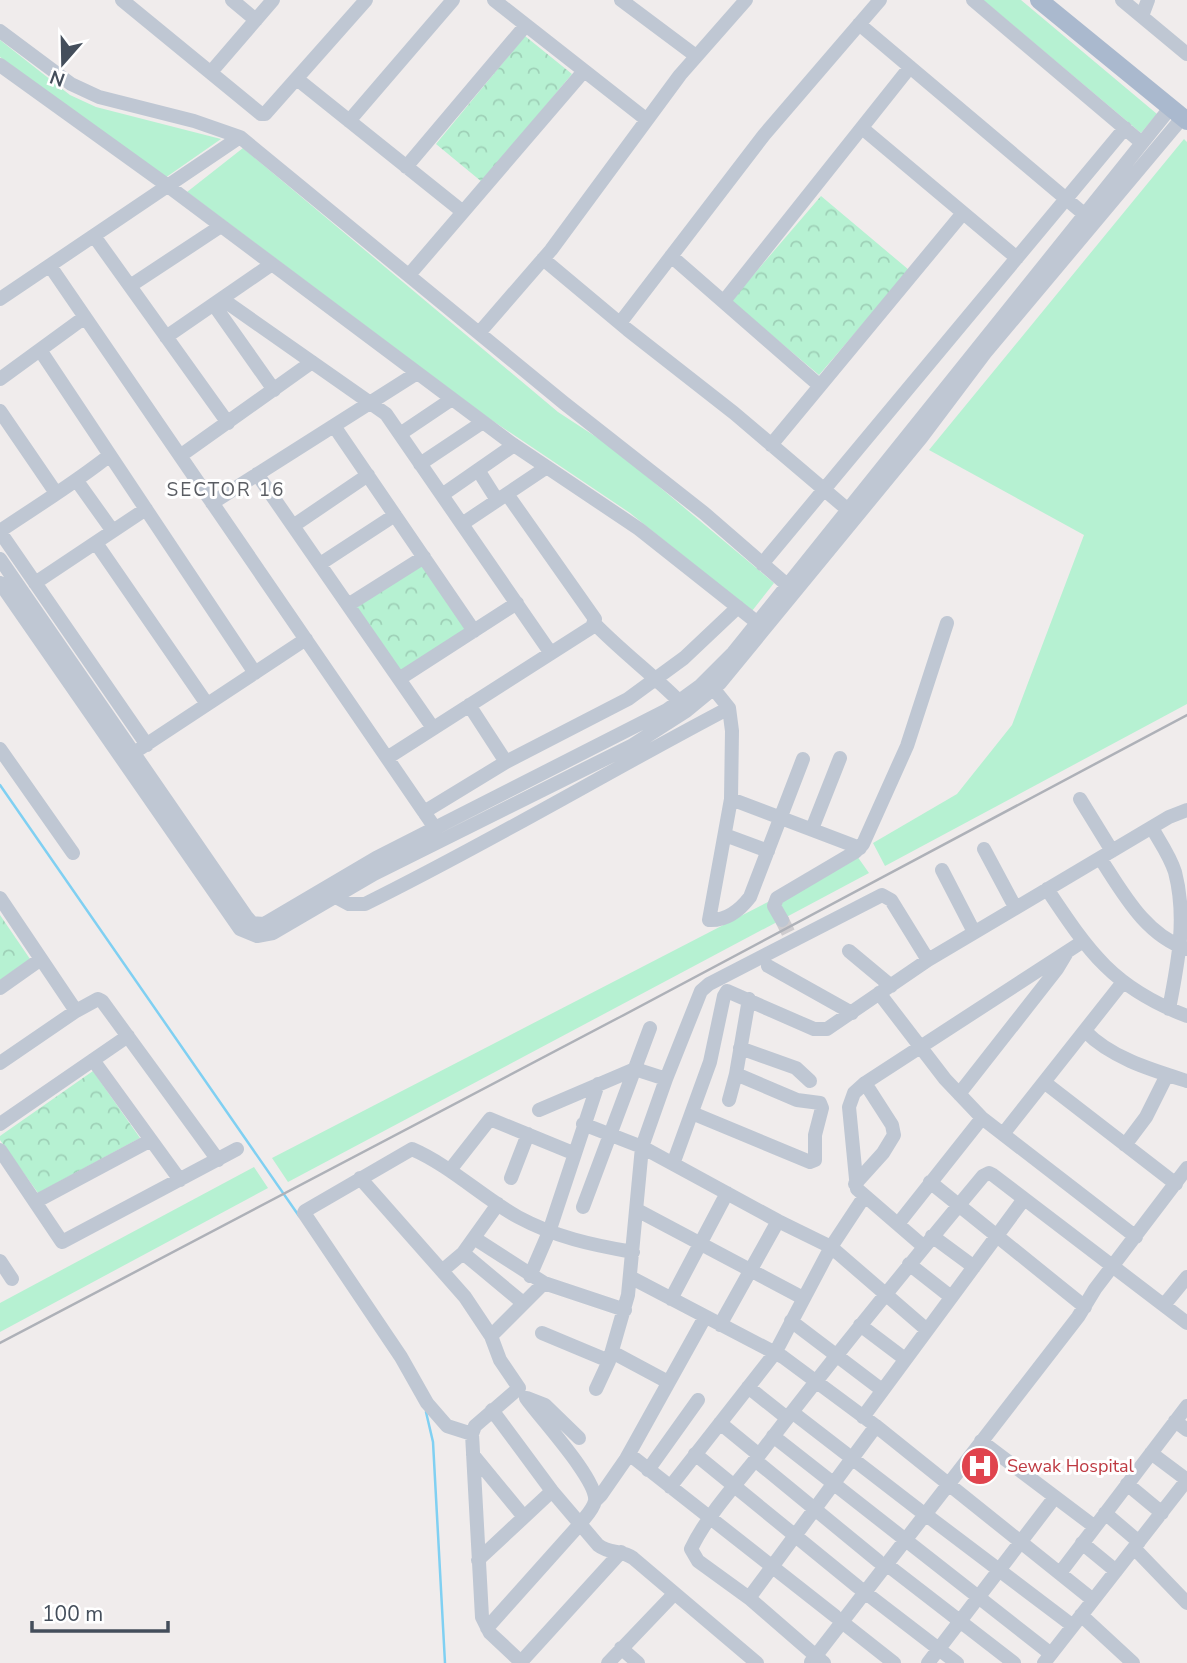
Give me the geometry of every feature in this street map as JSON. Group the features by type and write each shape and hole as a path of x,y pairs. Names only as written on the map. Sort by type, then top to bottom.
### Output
{"main road":[{"path":"1040,0 1180,115"}],"street":[{"path":"122,0 261,114 265,114 366,0"},
{"path":"232,0 256,20"},
{"path":"211,72 273,0"},
{"path":"349,121 453,0"},
{"path":"494,0 647,120"},
{"path":"479,333 543,259 696,56 746,0"},
{"path":"620,323 764,135 880,0"},
{"path":"973,0 1142,143"},
{"path":"1122,0 1187,54"},
{"path":"1142,16 1148,0"},
{"path":"631,3 696,56"},
{"path":"859,24 1084,214"},
{"path":"406,167 526,25"},
{"path":"0,31 71,83 99,97 194,121 240,137 704,513 791,588"},
{"path":"0,65 168,186 452,400 639,529 761,626"},
{"path":"724,301 911,67"},
{"path":"409,275 584,71"},
{"path":"297,79 463,212"},
{"path":"791,588 847,509 1142,143 1180,115"},
{"path":"336,897 349,904 365,904 505,831 686,711 921,438 985,353 1180,115"},
{"path":"862,128 1017,258"},
{"path":"762,564 1125,128"},
{"path":"0,299 240,137"},
{"path":"771,445 963,213"},
{"path":"130,286 221,226"},
{"path":"94,236 228,423"},
{"path":"671,256 820,386"},
{"path":"543,259 847,509"},
{"path":"166,337 272,264"},
{"path":"50,266 435,828"},
{"path":"218,302 312,362 386,414 551,652"},
{"path":"218,302 274,390"},
{"path":"0,379 85,317"},
{"path":"40,350 255,673"},
{"path":"180,456 312,362"},
{"path":"212,503 417,373"},
{"path":"400,434 452,400"},
{"path":"0,411 55,493"},
{"path":"421,464 483,422"},
{"path":"334,426 474,631"},
{"path":"442,495 514,445"},
{"path":"110,455 77,481 55,493 0,532 246,916 258,930"},
{"path":"462,524 547,467"},
{"path":"387,758 592,627 594,623 595,619 502,497 478,470"},
{"path":"257,474 433,728"},
{"path":"293,526 368,475"},
{"path":"77,481 112,530"},
{"path":"35,583 146,509"},
{"path":"320,564 395,515"},
{"path":"96,542 208,704"},
{"path":"348,605 424,557"},
{"path":"0,559 140,749"},
{"path":"0,583 240,929 273,933 386,868 729,708"},
{"path":"400,679 517,603"},
{"path":"424,812 506,762 628,699 684,658 738,607"},
{"path":"594,623 679,701"},
{"path":"788,931 774,906 776,898 860,848 907,746 947,623"},
{"path":"140,749 306,639"},
{"path":"258,930 376,858 667,710 710,684"},
{"path":"710,684 729,708 732,719 732,799 709,920 724,919 744,904 754,890 803,759"},
{"path":"469,705 506,762"},
{"path":"0,749 73,853"},
{"path":"812,830 840,758"},
{"path":"732,799 860,848"},
{"path":"1080,799 1106,855 1142,919 1161,936 1184,948"},
{"path":"673,1164 710,1062 725,993 732,992 821,1030 833,1027 928,960 1014,907 1186,809"},
{"path":"1152,828 1175,871 1182,915 1184,948 1169,1009"},
{"path":"725,835 768,851"},
{"path":"984,849 1014,907"},
{"path":"942,870 974,932"},
{"path":"1047,889 1075,946 1123,982 1169,1009 1187,1016"},
{"path":"596,1389 610,1357 625,1310 642,1147 701,992 788,931 877,897 886,896 891,900 928,960"},
{"path":"0,898 76,1011"},
{"path":"974,1267 898,1224 864,1197 855,1184 849,1108 854,1093 865,1083 1075,946"},
{"path":"959,1094 1075,946"},
{"path":"849,951 885,989 920,1047 982,1118 1136,1237"},
{"path":"0,988 41,959"},
{"path":"768,966 852,1013"},
{"path":"1003,1135 1123,982"},
{"path":"0,1063 98,999 218,1160"},
{"path":"730,1100 750,999"},
{"path":"583,1207 650,1028"},
{"path":"1084,1031 1113,1052 1187,1081"},
{"path":"0,1124 128,1036"},
{"path":"740,1048 796,1068 810,1081"},
{"path":"93,1060 180,1180"},
{"path":"539,1110 635,1069 666,1080"},
{"path":"692,1113 810,1162 815,1160 815,1135 822,1105 797,1100 736,1074"},
{"path":"1125,1145 1146,1117 1167,1074"},
{"path":"1044,1082 1175,1184"},
{"path":"855,1184 883,1153 894,1135 892,1125 865,1083"},
{"path":"530,1276 549,1232 598,1084"},
{"path":"898,1224 982,1118"},
{"path":"450,1170 490,1119 573,1153"},
{"path":"583,1124 642,1147 831,1247 927,1330"},
{"path":"511,1178 528,1134"},
{"path":"36,1202 151,1140"},
{"path":"0,1150 60,1240 65,1241 237,1149"},
{"path":"472,1434 447,1426 427,1403 401,1357 304,1213 307,1209 412,1149 450,1170 498,1204 549,1232 581,1242 633,1252"},
{"path":"1187,1168 1136,1237 1112,1266 838,1619 815,1658 749,1598 693,1555 691,1549 695,1540 815,1381 958,1205 989,1173 1024,1199 1112,1266 1164,1305 1187,1323"},
{"path":"360,1178 465,1297 491,1336 500,1360 519,1388 475,1426 472,1434 482,1617 487,1628 521,1663 621,1552"},
{"path":"930,1182 1082,1305"},
{"path":"671,1299 727,1193"},
{"path":"670,1487 775,1353 831,1247 864,1197"},
{"path":"863,1417 1024,1199"},
{"path":"443,1270 463,1253 498,1204"},
{"path":"637,1210 803,1298"},
{"path":"720,1325 778,1221"},
{"path":"474,1238 544,1283 625,1310"},
{"path":"463,1253 523,1303"},
{"path":"0,1261 12,1279"},
{"path":"909,1264 951,1297"},
{"path":"630,1277 775,1353 876,1426 1093,1600"},
{"path":"1164,1305 1187,1277"},
{"path":"491,1336 544,1283"},
{"path":"595,1501 607,1488 629,1454 705,1317"},
{"path":"791,1321 882,1390"},
{"path":"860,1325 905,1359"},
{"path":"542,1333 610,1357 667,1382"},
{"path":"748,1387 853,1458 1000,1570 1077,1621 1133,1663"},
{"path":"487,1628 580,1524 593,1508 595,1501 588,1478 526,1398 545,1405 579,1438"},
{"path":"648,1470 698,1399"},
{"path":"1060,1573 1151,1453 1181,1426 1187,1406"},
{"path":"492,1410 552,1492 604,1550 621,1552 633,1558 757,1663"},
{"path":"945,1483 981,1441 991,1422"},
{"path":"720,1423 882,1562 1014,1663"},
{"path":"749,1598 876,1426"},
{"path":"773,1436 979,1598 1047,1659 1187,1480 1151,1453"},
{"path":"981,1441 1095,1527"},
{"path":"629,1454 894,1663"},
{"path":"695,1454 957,1663"},
{"path":"473,1455 524,1517"},
{"path":"1127,1484 1162,1513"},
{"path":"478,1560 552,1492"},
{"path":"928,1663 1055,1497"},
{"path":"1105,1513 1186,1599"},
{"path":"1082,1543 1116,1571"},
{"path":"608,1663 674,1594"},
{"path":"621,1648 638,1663"}],"green space":[{"path":"983,0 1021,0 1157,114 1141,133"},
{"path":"525,36 572,74 482,182 436,144"},
{"path":"0,40 70,95 96,107 221,139 165,178 0,57"},
{"path":"1184,139 1187,142 1187,704 885,866 873,843 957,794 1012,725 1084,535 929,450"},
{"path":"243,148 558,412 613,448 774,583 752,611 630,513 487,417 187,192"},
{"path":"821,196 909,270 819,375 731,301"},
{"path":"421,563 466,629 402,673 356,608"},
{"path":"857,856 869,873 288,1182 272,1158"},
{"path":"0,915 30,959 0,980"},
{"path":"93,1071 140,1138 38,1193 0,1140 0,1136"},
{"path":"254,1167 268,1188 0,1332 0,1303"}],"waterway":[{"path":"0,785 299,1216"},
{"path":"426,1412 433,1442 445,1663"}],"tunnel":[{"path":"782,920 789,934"}],"railway":[{"path":"0,1343 1187,715"}],"place":[{"name":"Sewak Hospital","path":"980,1466"}],"district":[{"name":"SECTOR 16","path":"226,489"}]}
